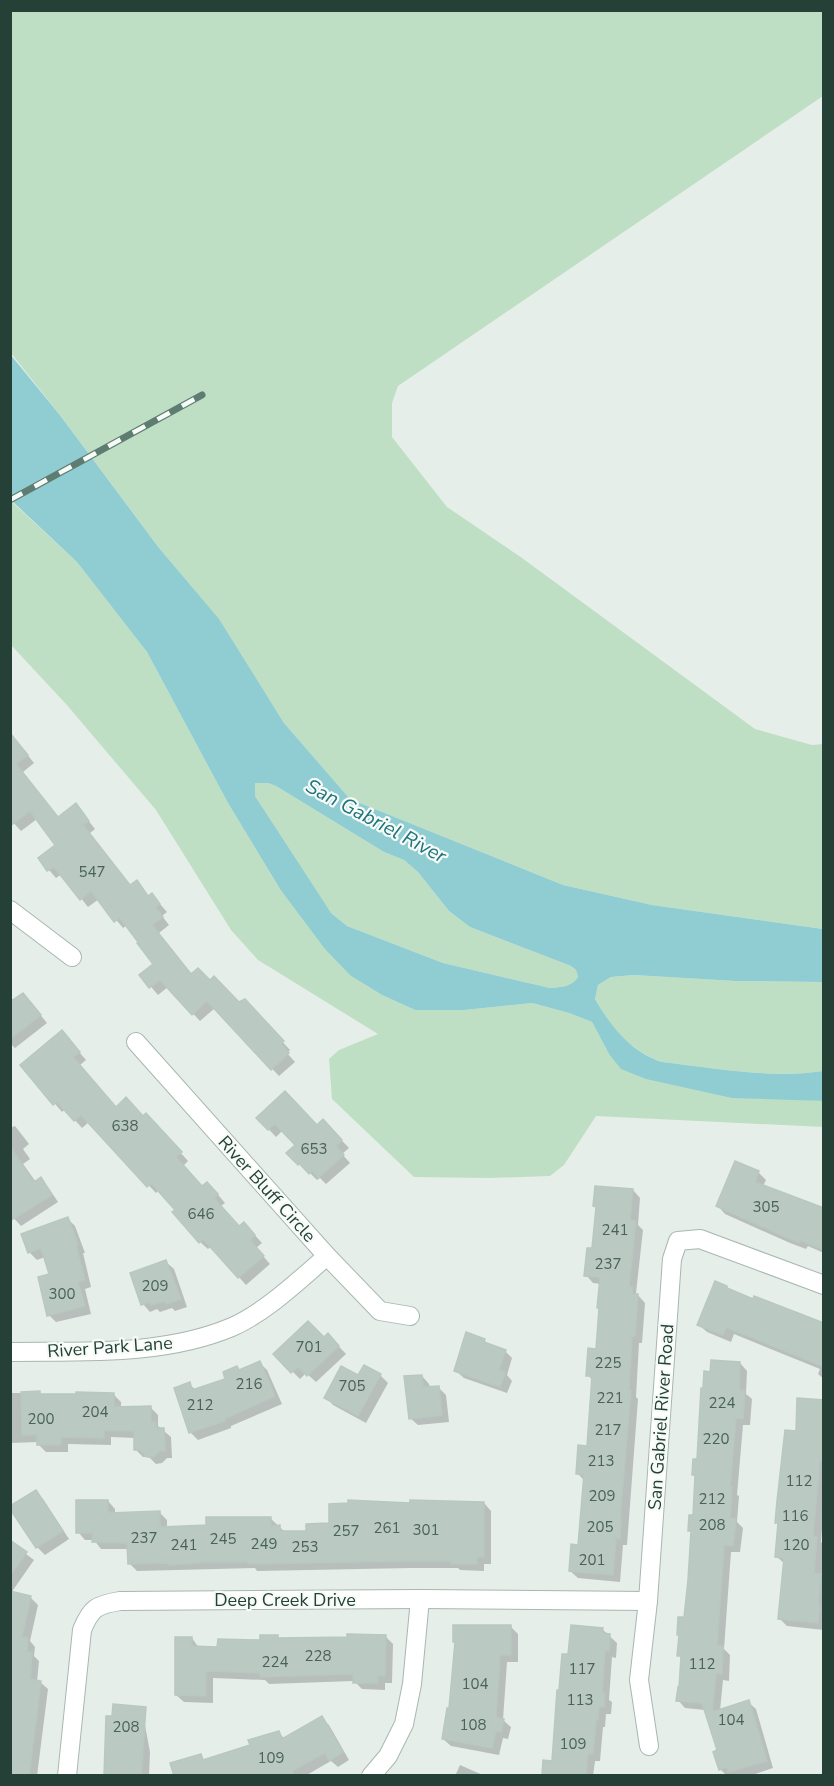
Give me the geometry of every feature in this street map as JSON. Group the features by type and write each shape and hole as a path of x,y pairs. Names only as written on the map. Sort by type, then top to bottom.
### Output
{"street":[{"path":"10,910 72,957"},
{"name":"River Bluff Circle","path":"136,1042 327,1256 380,1311 410,1316"},
{"name":"San Gabriel River Road","path":"649,1746 639,1680 648,1601 672,1259 678,1241 700,1239 824,1285"},
{"name":"River Park Lane","path":"10,1352 124,1350 188,1342 233,1326 266,1306 327,1256"},
{"path":"371,1776 388,1756 404,1724 412,1684 420,1599"},
{"name":"Deep Creek Drive","path":"67,1776 82,1630 93,1609 104,1604 120,1601 420,1599 648,1601"}],"green space":[{"path":"10,11 823,11 823,96 398,386 392,403 392,437 447,507 522,558 755,729 812,745 823,744 823,929 652,905 563,885 350,799 284,723 219,620 159,548 11,353"},
{"path":"10,500 77,562 147,652 228,803 280,889 351,976 382,995 415,1010 464,1010 532,1003 569,1013 592,1022 609,1054 823,1101 823,1127 596,1116 564,1165 550,1176 414,1177 332,1099 329,1059 339,1050 378,1034 258,960 231,930 156,810 66,704 11,645"},
{"path":"255,783 268,783 276,786 384,852 404,860 418,872 449,911 470,927 571,966 576,970 578,977 569,985 550,988 443,963 347,926 331,913 323,902 255,796"},
{"path":"634,975 735,981 823,982 823,1071 783,1074 742,1072 662,1062 640,1052 615,1029 595,999 598,985 611,977"}],"water":[{"name":"San Gabriel River","path":"10,354 59,414 159,548 219,619 284,723 350,799 563,885 652,905 823,929 823,982 735,981 634,975 611,977 598,985 595,999 615,1029 631,1045 651,1058 662,1062 742,1072 783,1074 823,1071 823,1101 732,1098 646,1079 621,1069 609,1054 592,1022 569,1013 532,1003 464,1010 415,1010 382,995 351,976 325,949 280,889 228,803 147,652 77,562 11,500","holes":["255,783 268,783 384,852 404,860 418,872 449,911 470,927 571,966 576,970 578,977 569,985 550,988 443,963 347,926 331,913 255,796"]}],"building":[{"path":"10,733 28,755 16,764 58,817 76,803 89,821 83,825 130,885 137,880 148,896 152,893 160,904 155,907 163,917 152,925 191,974 198,968 210,980 214,976 239,1002 245,999 284,1041 281,1044 289,1053 271,1070 207,1001 192,1015 160,980 149,988 139,975 153,964 120,918 114,922 91,891 80,900 54,867 47,871 38,858 55,845 30,811 10,826"},
{"path":"23,993 41,1015 10,1039 10,1002"},
{"path":"62,1030 80,1052 73,1057 116,1107 126,1097 143,1116 146,1113 182,1152 176,1157 202,1186 207,1182 218,1194 214,1198 239,1226 244,1222 255,1235 250,1240 264,1256 238,1278 203,1239 199,1243 172,1212 175,1210 151,1183 147,1187 81,1115 74,1121 57,1102 53,1105 20,1065"},
{"path":"285,1091 317,1125 323,1119 342,1140 336,1146 344,1155 318,1178 312,1171 309,1174 286,1153 295,1145 275,1124 268,1130 256,1118"},
{"path":"10,1146 34,1182 41,1177 52,1195 10,1221"},
{"path":"735,1161 759,1171 755,1182 824,1208 824,1250 800,1240 799,1243 716,1206"},
{"path":"595,1186 633,1189 630,1220 636,1221 629,1287 633,1287 632,1294 638,1294 635,1336 632,1336 629,1390 631,1390 620,1539 616,1538 613,1575 569,1571 571,1544 578,1545 584,1474 576,1474 578,1445 587,1446 592,1376 586,1376 588,1348 596,1349 599,1308 597,1308 600,1277 584,1276 587,1248 592,1248 596,1207 593,1206"},
{"path":"68,1217 78,1245 76,1246 85,1280 78,1282 85,1306 47,1316 38,1277 49,1274 41,1248 28,1253 21,1234"},
{"path":"166,1260 181,1299 166,1304 165,1301 141,1305 130,1273"},
{"path":"715,1281 753,1299 754,1296 824,1323 824,1367 726,1327 723,1335 697,1325"},
{"path":"308,1321 324,1337 328,1333 339,1346 307,1376 298,1367 291,1373 273,1354"},
{"path":"466,1332 506,1350 499,1370 505,1372 500,1387 454,1371"},
{"path":"711,1360 740,1362 739,1390 745,1390 743,1419 736,1418 730,1487 732,1487 730,1518 736,1519 733,1546 724,1545 717,1645 723,1646 722,1674 716,1673 712,1712 749,1700 767,1761 728,1772 727,1767 719,1770 713,1752 717,1750 702,1703 676,1701 681,1656 677,1656 678,1617 684,1617 691,1531 688,1531 689,1515 693,1515 695,1475 692,1475 693,1459 697,1459 704,1371 710,1372"},
{"path":"260,1361 275,1396 224,1419 225,1421 189,1433 174,1388 190,1382 192,1390 225,1379 223,1372 237,1366 239,1370"},
{"path":"364,1365 381,1374 358,1416 324,1398 341,1366 358,1375"},
{"path":"422,1375 423,1387 439,1386 442,1415 409,1419 404,1376"},
{"path":"40,1391 40,1394 114,1393 114,1407 151,1406 151,1422 156,1422 156,1428 164,1428 165,1451 159,1451 154,1457 147,1457 140,1450 134,1450 134,1431 104,1430 104,1438 61,1437 61,1445 37,1445 37,1435 22,1435 21,1392"},
{"path":"797,1398 824,1400 824,1462 820,1461 813,1536 817,1536 814,1573 821,1574 818,1623 778,1619 784,1558 775,1557 778,1523 775,1523 785,1430 796,1431"},
{"path":"36,1490 63,1531 36,1548 10,1506"},
{"path":"76,1500 108,1500 108,1513 160,1511 160,1527 206,1525 206,1517 271,1517 271,1526 280,1525 280,1531 306,1531 306,1524 329,1523 329,1504 348,1503 348,1500 410,1503 410,1500 484,1502 484,1557 477,1557 477,1564 451,1564 451,1561 403,1561 128,1564 127,1543 92,1542 93,1533 76,1533"},
{"path":"10,1540 27,1552 10,1576"},
{"path":"10,1591 31,1596 22,1637 28,1638 27,1652 32,1652 30,1679 41,1681 29,1776 10,1776"},
{"path":"453,1625 511,1625 511,1655 500,1655 496,1717 504,1719 501,1732 496,1731 492,1748 442,1739 447,1708 449,1708 455,1642 453,1642"},
{"path":"571,1625 603,1628 602,1633 610,1634 609,1651 605,1651 602,1693 605,1693 604,1707 599,1707 593,1754 588,1754 586,1776 542,1776 543,1760 552,1761 562,1654 568,1654"},
{"path":"347,1634 386,1635 385,1676 378,1676 378,1683 353,1683 353,1674 260,1677 260,1673 206,1671 206,1696 175,1695 175,1637 192,1637 192,1646 217,1647 218,1639 260,1640 260,1635 278,1635 278,1638 347,1637"},
{"path":"113,1704 146,1707 141,1776 104,1776 106,1716 112,1716"},
{"path":"322,1716 343,1752 329,1761 325,1753 292,1771 294,1776 174,1776 170,1763 201,1754 203,1760 250,1745 248,1740 279,1731 282,1739"}],"railway":[{"path":"10,500 202,395"}]}
